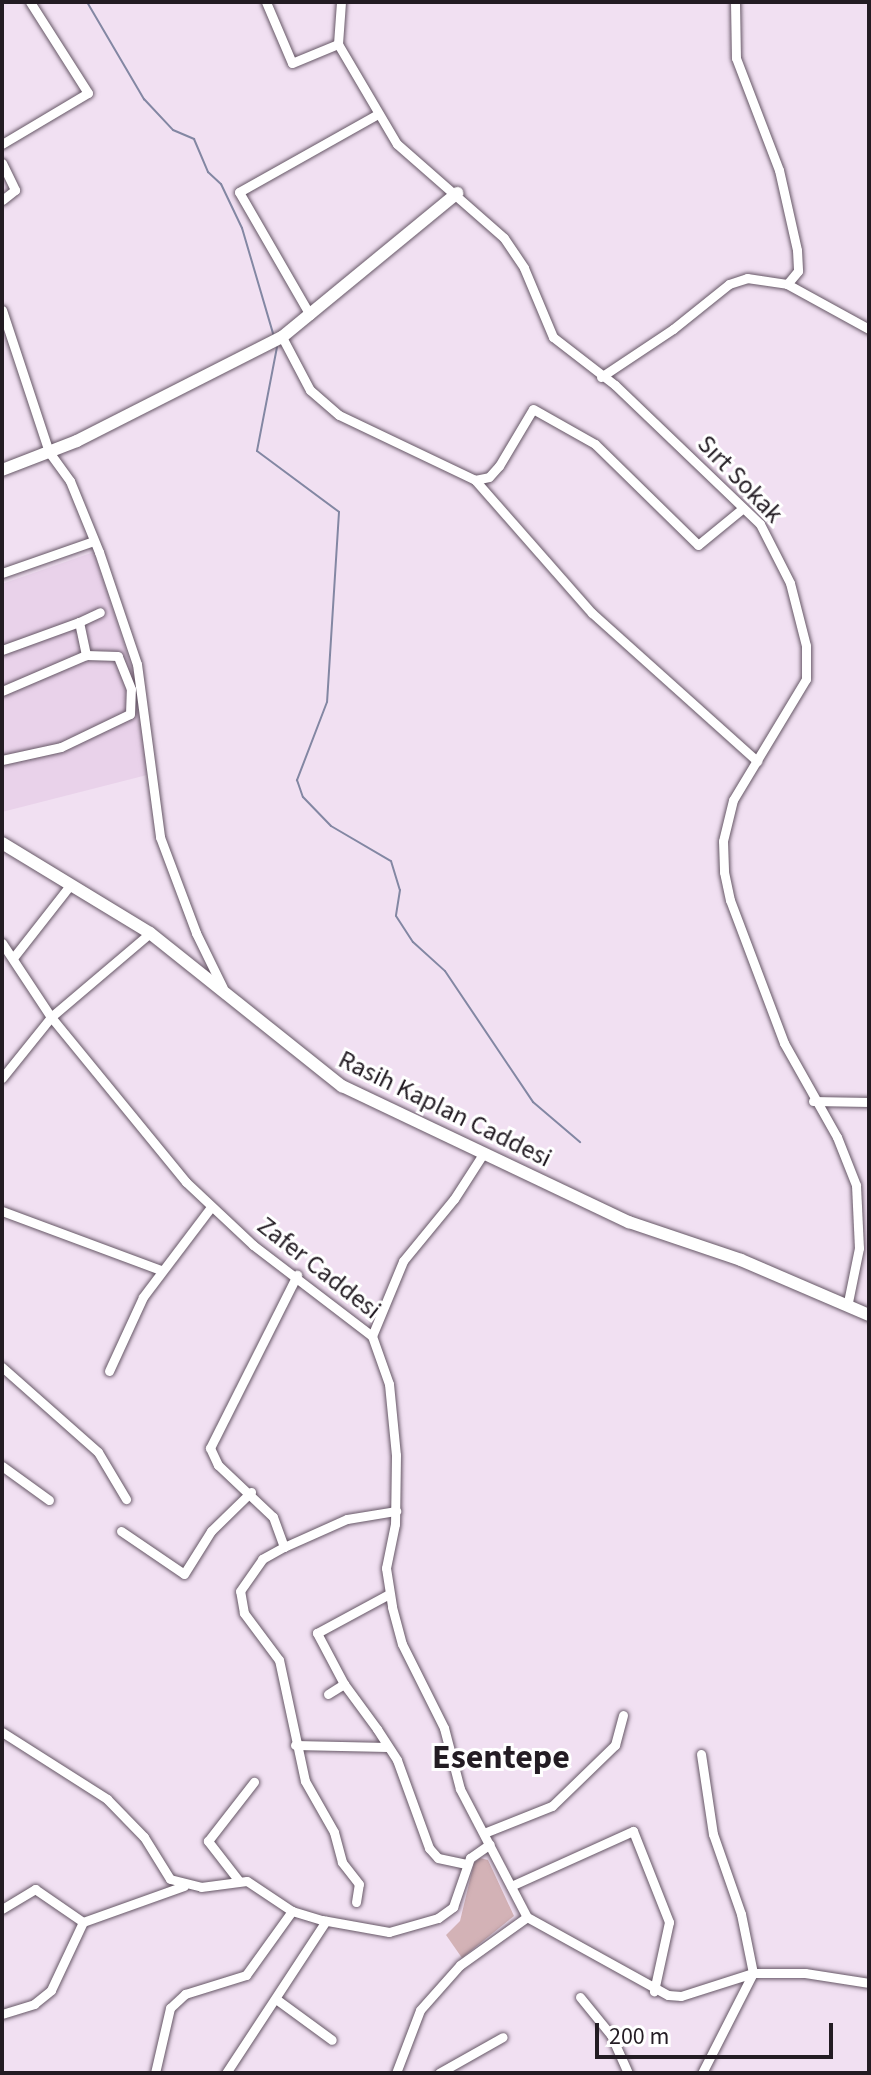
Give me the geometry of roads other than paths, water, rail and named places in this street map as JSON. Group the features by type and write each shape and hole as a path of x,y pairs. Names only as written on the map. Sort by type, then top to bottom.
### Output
{"street":[{"path":"2,144 88,93 30,2"},
{"path":"266,2 292,63 338,44 341,2"},
{"path":"735,2 736,58 779,170 797,250 798,271 787,284"},
{"name":"Sırt Sokak","path":"338,44 397,144 457,193 514,253 553,337 601,377 760,524 790,583 806,646 803,690 757,761 728,816 724,872 730,900 784,1043 813,1101 837,1137 856,1185 859,1248 848,1302"},
{"path":"310,315 239,192 378,114"},
{"path":"2,163 15,190 2,200"},
{"path":"2,470 49,452 282,337 457,193"},
{"path":"601,377 738,280 787,284 869,329"},
{"path":"2,310 49,452 70,481 91,542 99,552 145,694 160,837 223,988"},
{"path":"282,337 310,390 330,408 475,480 592,613 757,761"},
{"path":"2,348 14,343"},
{"path":"475,480 489,477 499,466 533,409 595,444 698,545 743,508"},
{"path":"2,573 91,542"},
{"path":"2,650 100,612"},
{"path":"79,622 86,655"},
{"path":"2,691 86,655 118,656 131,689 130,714 61,747 2,760"},
{"name":"Rasih Kaplan Caddesi","path":"2,843 150,933 223,988 317,1070 483,1154 629,1222 848,1302 869,1315"},
{"path":"13,958 71,884"},
{"path":"2,1078 51,1017 150,933"},
{"name":"Zafer Caddesi","path":"2,943 51,1017 138,1130 211,1207 372,1336 389,1384 396,1511 386,1568 389,1594 402,1644 444,1728 460,1789 527,1917"},
{"path":"813,1101 869,1102"},
{"path":"372,1336 403,1261 454,1199 483,1154"},
{"path":"109,1371 161,1270 211,1207"},
{"path":"2,1211 161,1270"},
{"path":"284,1547 273,1517 251,1492 218,1465 210,1448 297,1275"},
{"path":"2,1367 98,1452 126,1499"},
{"path":"2,1466 49,1500"},
{"path":"121,1531 184,1574 211,1531 251,1492"},
{"path":"356,1902 359,1884 342,1862 334,1832 312,1801 295,1745 279,1660 272,1644 244,1613 240,1591 262,1559 284,1547 347,1519 396,1511"},
{"path":"389,1594 317,1633 344,1684 397,1760 429,1848 438,1858 467,1864"},
{"path":"328,1694 344,1684"},
{"path":"484,1833 561,1798 615,1745 623,1715"},
{"path":"2,1732 107,1799 144,1837 170,1879 184,1886"},
{"path":"295,1745 387,1747"},
{"path":"701,1754 713,1834 741,1914 753,1973 702,2073"},
{"path":"239,1881 208,1841 254,1782"},
{"path":"511,1886 633,1831 669,1922 654,1991"},
{"path":"2,2014 46,1996 83,1922 184,1886 239,1881 252,1883 292,1911 326,1921 389,1932 438,1918 453,1907 467,1864 490,1844"},
{"path":"2,1909 35,1889 83,1922"},
{"path":"155,2073 170,2008 185,1994 246,1975 292,1911"},
{"path":"396,2073 408,2033 430,1998 460,1965 527,1917 654,1991 681,1996 753,1973 805,1973 869,1983"},
{"path":"226,2073 326,1921"},
{"path":"580,1997 611,2035 628,2073"},
{"path":"276,1999 332,2040"},
{"path":"439,2073 503,2037"}],"waterway":[{"path":"87,2 144,99 173,130 194,139 208,172 221,184 242,228 274,337"},
{"path":"277,347 257,451 339,512 327,702 297,780 303,797 331,826 391,861 400,890 396,916 413,942 445,971 533,1102 580,1142"}],"district":[{"name":"Esentepe","path":"501,1758"}]}
